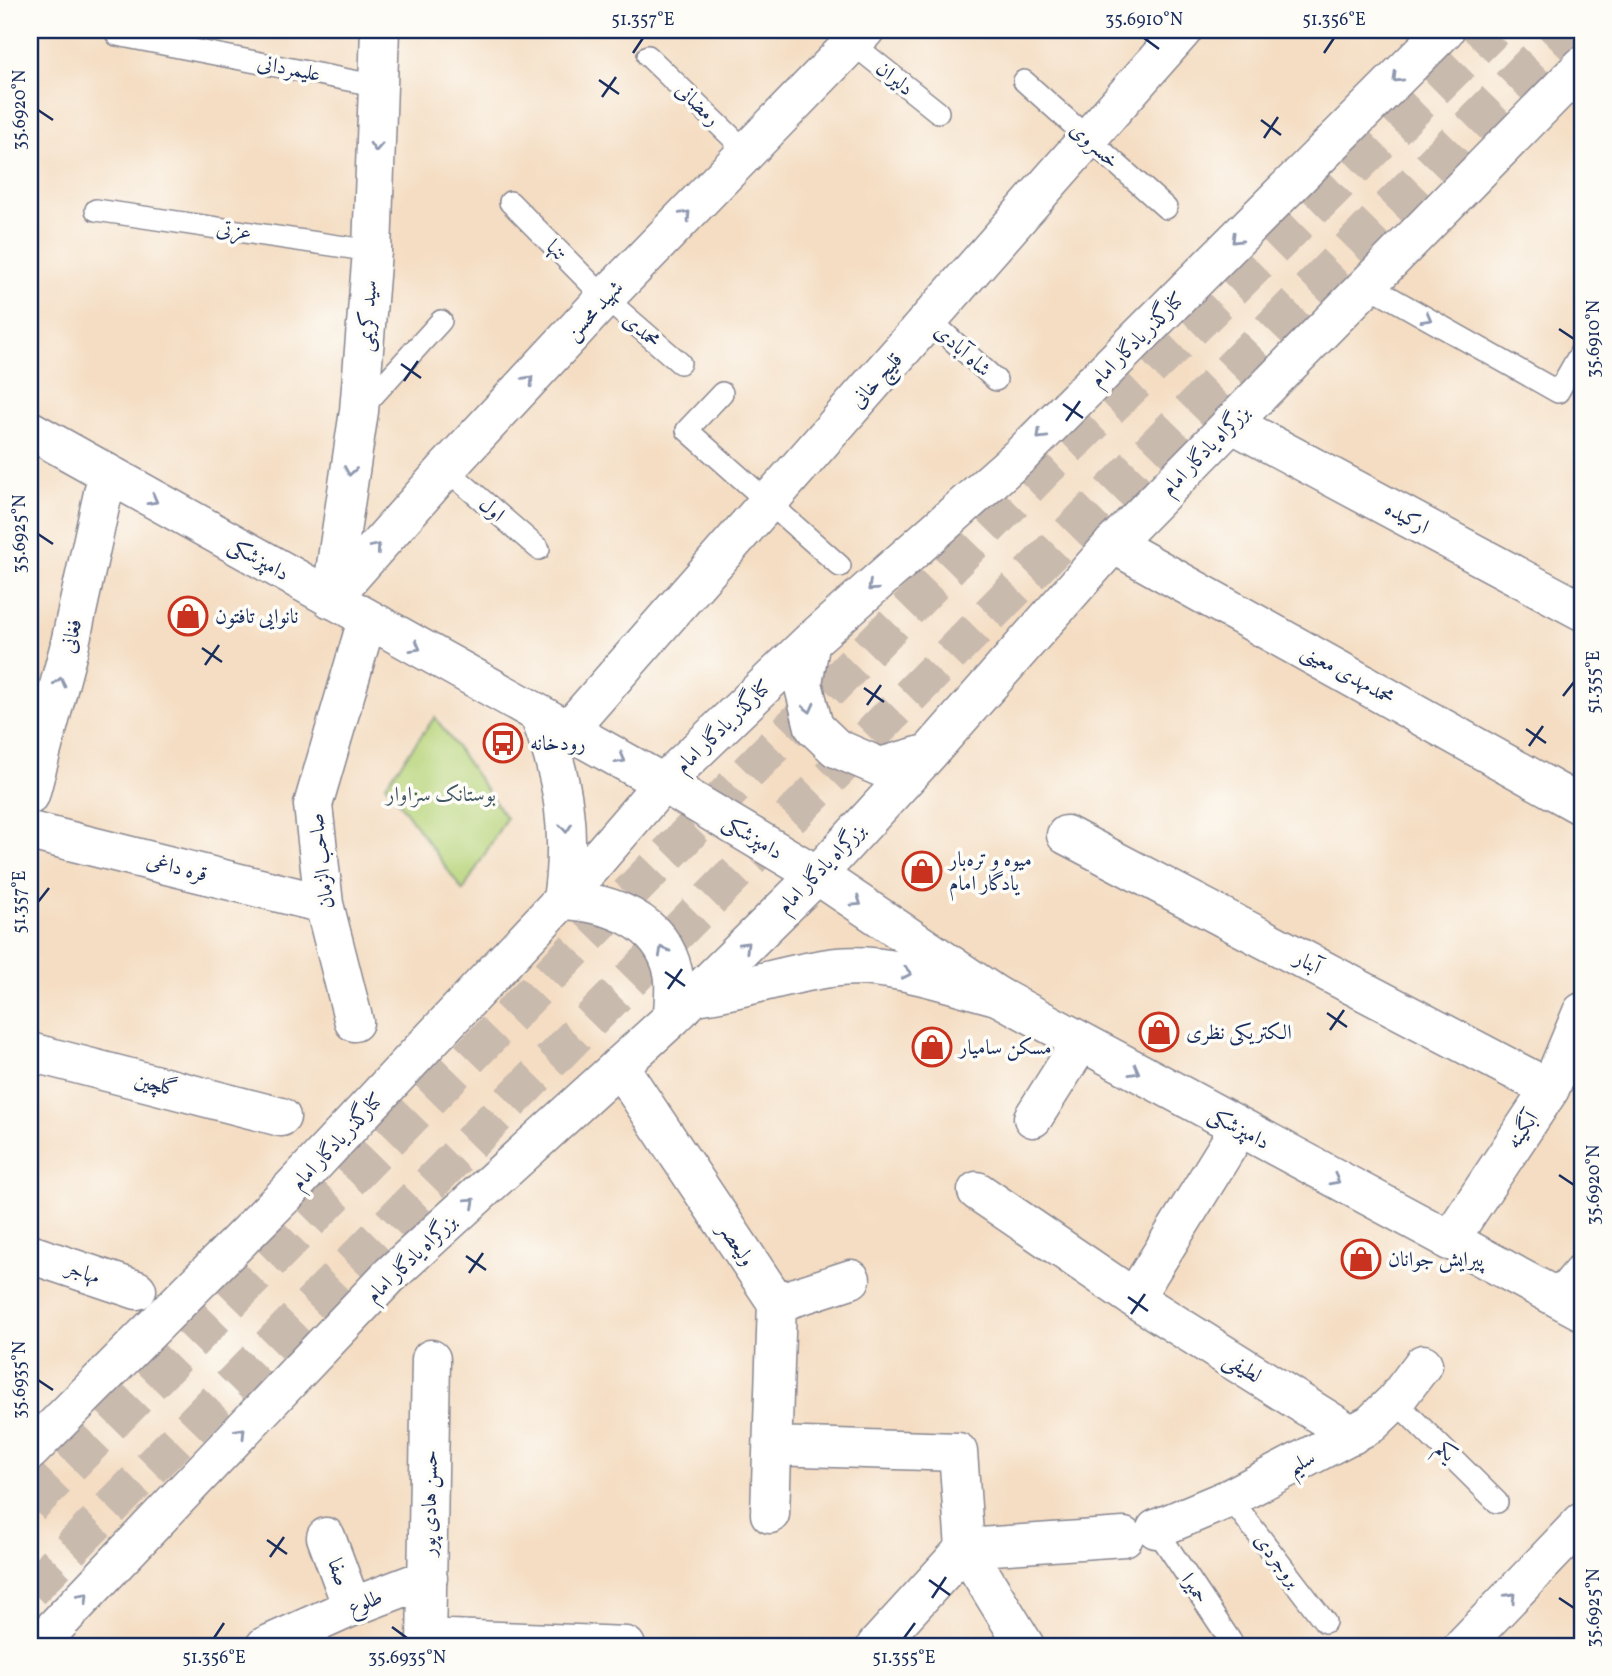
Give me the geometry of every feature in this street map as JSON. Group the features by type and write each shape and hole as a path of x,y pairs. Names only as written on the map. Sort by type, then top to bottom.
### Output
{"street":[{"name":"سید کریمی","path":"331,599 359,411 372,251 380,30"},
{"name":"قلیچ خانی","path":"554,723 767,501 930,320 1183,30"},
{"name":"کنارگذر یادگار امام","path":"30,1451 288,1192 562,900 663,783 811,641 1021,455 1445,30"},
{"name":"شهید محسن","path":"331,599 446,469 605,298 859,37"},
{"name":"بزرگراه یادگار امام","path":"37,1646 389,1276 684,1006 817,874 929,753 1113,544 1582,66"},
{"name":"ارکیده","path":"1231,424 1582,611"},
{"name":"دامپزشکی","path":"30,430 663,783 817,874 997,996 1449,1241 1575,1294"},
{"name":"فغانی","path":"30,792 69,648 107,475"},
{"name":"محمدمهدی معینی","path":"1113,544 1582,806"},
{"name":"صاحب الزمان","path":"354,1022 324,904 313,805 368,620"},
{"path":"811,641 803,683 814,727 836,748 880,767 929,753"},
{"path":"554,723 566,820 568,861 562,900 592,901 621,911 645,926 663,947 684,1006 786,975 841,967 902,971 997,996"},
{"name":"قره داغی","path":"30,831 324,904"},
{"name":"آبنار","path":"1066,835 1550,1089"},
{"name":"آبگینه","path":"1449,1241 1550,1089 1582,1012"},
{"path":"1033,1118 1081,1042"},
{"name":"گلچین","path":"30,1052 281,1116"},
{"name":"ولیعصر","path":"619,1066 777,1303"},
{"path":"1134,1298 1239,1128"},
{"name":"لطیفی","path":"977,1191 1134,1298 1352,1435"},
{"name":"مهاجر","path":"30,1254 137,1290"},
{"path":"770,1514 777,1303 851,1279"},
{"name":"حسن هادی پور","path":"426,1642 431,1359"},
{"name":"سلیم","path":"965,1548 1140,1533 1230,1498 1371,1424 1395,1401 1423,1364"},
{"path":"773,1447 958,1452 965,1548 1025,1646"},
{"path":"1464,1646 1582,1522"},
{"name":"صفا","path":"326,1537 352,1607"},
{"path":"876,1646 965,1548"},
{"name":"طلوع","path":"265,1646 352,1607 428,1578"},
{"path":"426,1642 626,1646"}],"lane":[{"name":"علیمردانی","path":"117,35 379,86"},
{"name":"دلیران","path":"859,37 938,113"},
{"name":"رمضانی","path":"648,56 747,152"},
{"name":"خسروی","path":"1024,81 1166,208"},
{"name":"تنها","path":"510,202 605,298"},
{"name":"عزتی","path":"96,210 372,251"},
{"path":"1368,285 1558,392 1582,350"},
{"name":"محمدی","path":"605,298 680,363"},
{"name":"شاه آبادی","path":"930,320 996,380"},
{"path":"359,411 441,321"},
{"path":"722,393 687,430 840,566"},
{"name":"اول","path":"446,469 539,549"},
{"name":"یکم","path":"1395,1401 1497,1502"},
{"name":"بروجردی","path":"1230,1498 1325,1622"},
{"name":"حمیرا","path":"1140,1533 1234,1646"}],"green space":[{"name":"بوستانک سزاوار","path":"435,717 506,818 463,891 386,784"}],"tunnel":[{"path":"30,1506 1046,468 1186,334 1493,30"},
{"path":"30,1590 1565,30"}],"place":[{"name":"نانوایی تافتون","path":"188,616"},
{"name":"رودخانه","path":"503,743"},
{"name":"میوه و تره‌بار یادگار امام","path":"922,871"},
{"name":"الکتریکی نظری","path":"1159,1032"},
{"name":"مسکن سامیار","path":"932,1047"},
{"name":"پیرایش جوانان","path":"1361,1259"}]}
